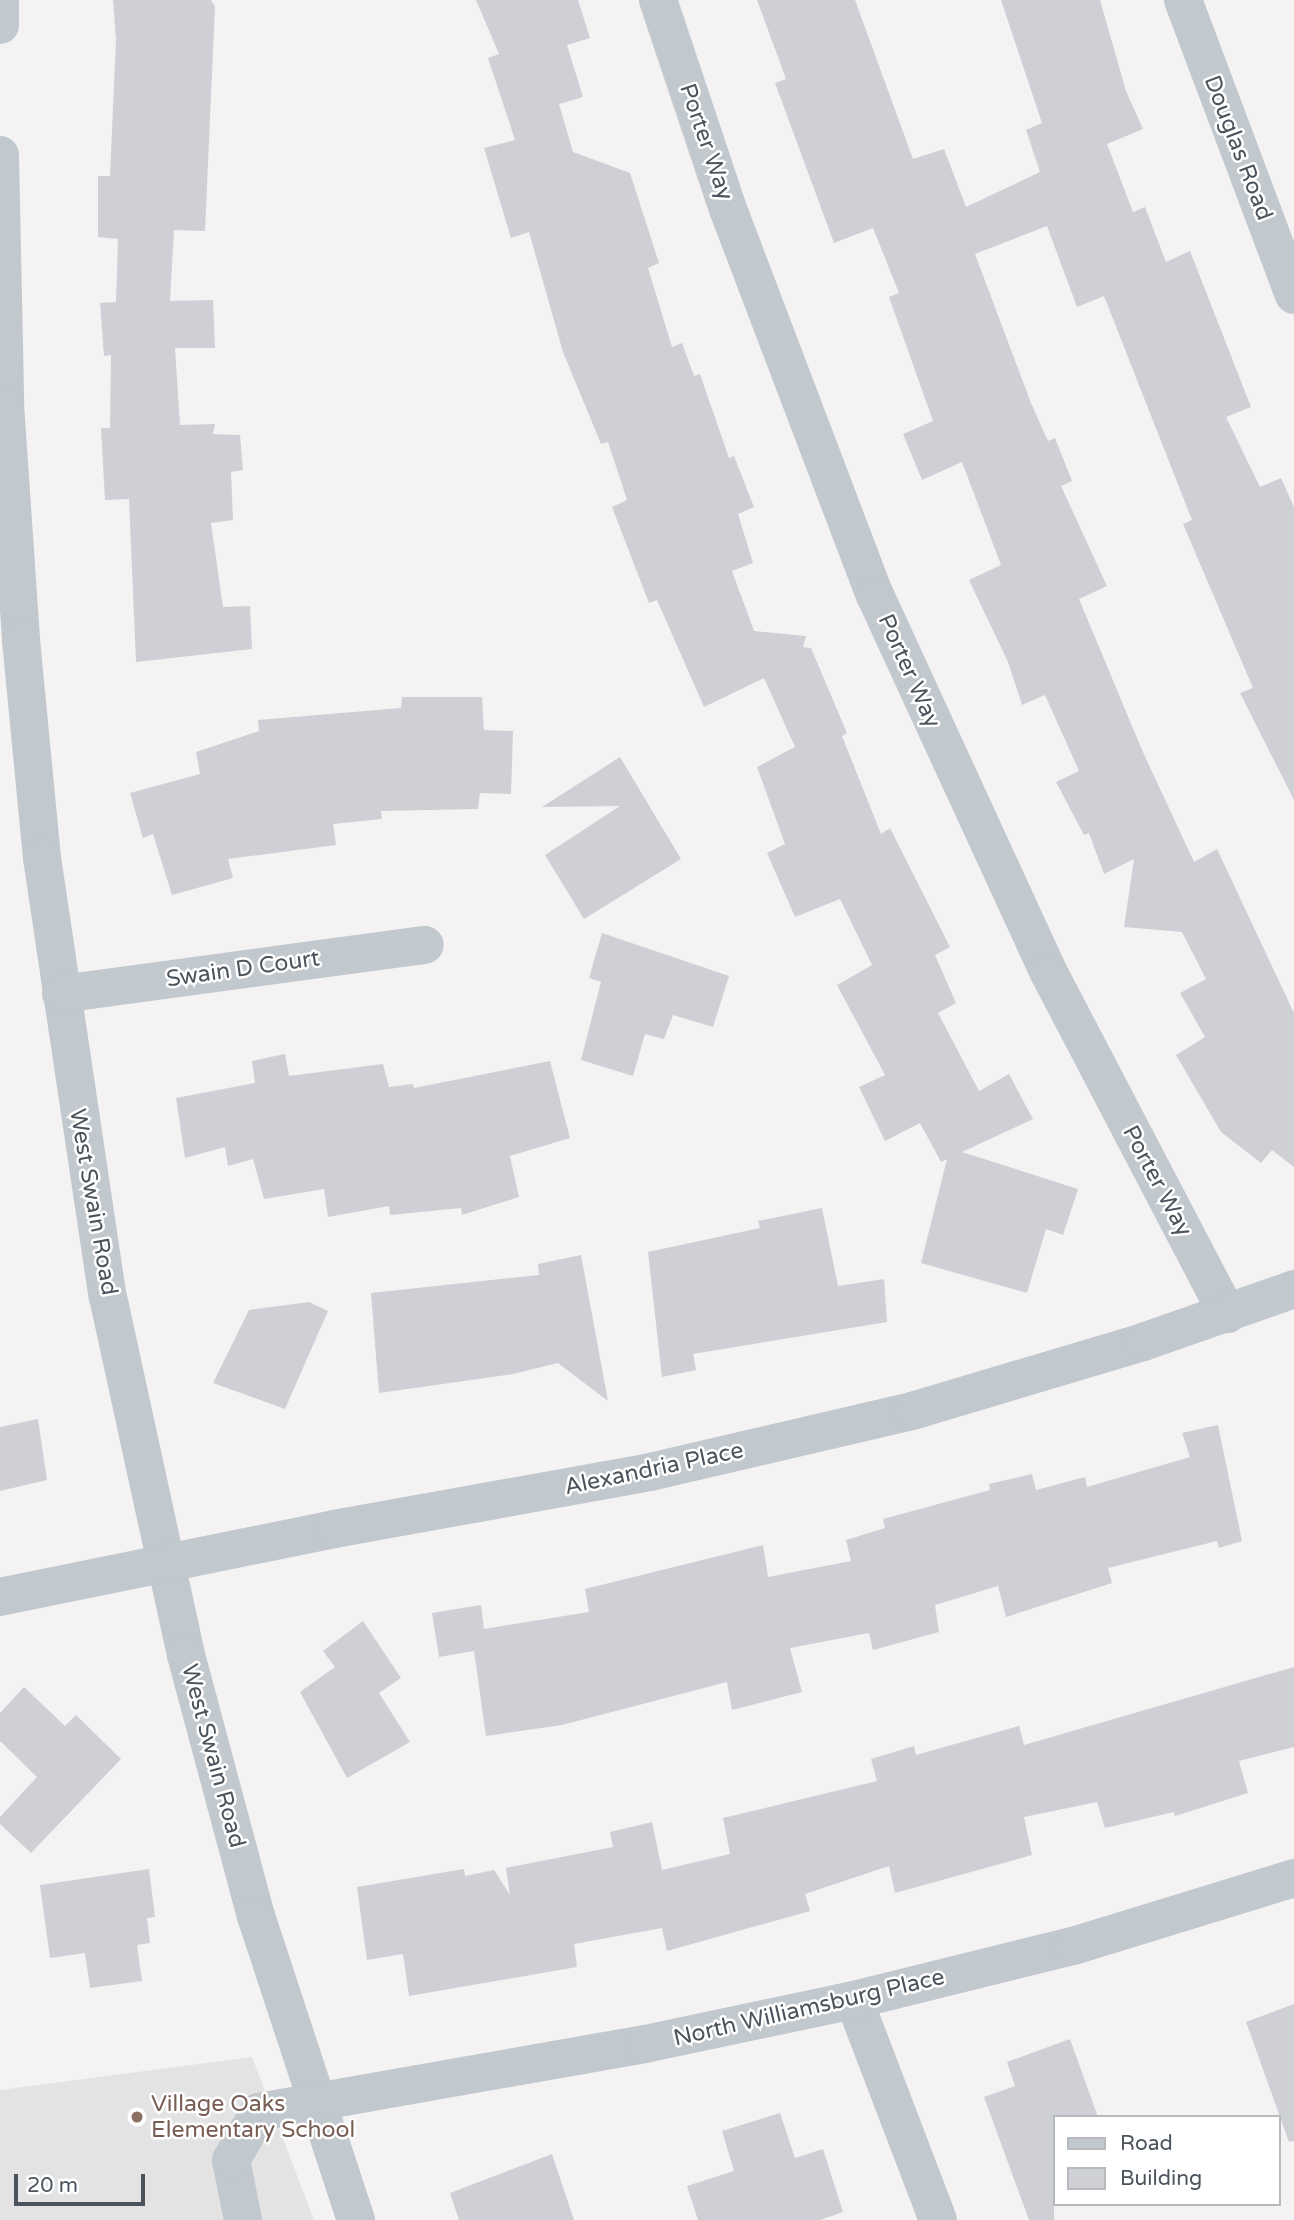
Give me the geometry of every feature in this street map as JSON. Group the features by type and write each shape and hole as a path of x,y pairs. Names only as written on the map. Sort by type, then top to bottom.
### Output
{"street":[{"path":"0,0 0,24"},
{"name":"Porter Way","path":"658,0 728,209 875,595 1049,973 1227,1314"},
{"name":"Douglas Road","path":"1183,0 1294,295"},
{"name":"West Swain Road","path":"0,155 5,404 21,640 61,994 108,1297 165,1562 256,1916 315,2103 356,2220"},
{"name":"Swain D Court","path":"61,994 425,945"},
{"name":"Alexandria Place","path":"0,1597 165,1562 650,1472 912,1411 1227,1314 1294,1289"},
{"name":"North Williamsburg Place","path":"243,2220 231,2160 259,2112 645,2044 854,2000 1073,1946 1294,1878"},
{"path":"854,2000 937,2220"}],"shaded area":[{"name":"Village Oaks Elementary School","path":"252,2057 314,2220 0,2220 0,2090"}],"building":[{"path":"113,0 211,0 215,6 205,231 174,230 170,301 213,300 215,348 175,348 180,425 215,424 213,434 240,435 243,470 231,472 233,520 211,523 223,607 250,606 252,649 136,662 129,499 105,500 101,428 110,428 111,355 104,356 100,303 116,302 118,239 98,237 98,176 110,176 116,40"},
{"path":"476,0 578,0 590,38 567,45 583,97 559,104 573,152 630,173 659,263 648,268 672,347 682,343 694,376 700,374 729,458 734,456 754,507 738,514 753,563 732,571 754,631 806,636 803,647 811,648 847,733 842,736 881,834 890,828 950,947 935,955 956,1003 938,1013 979,1091 1009,1074 1033,1119 962,1152 1078,1189 1063,1235 1046,1229 1027,1293 921,1263 947,1159 941,1162 920,1123 885,1141 859,1087 885,1075 837,985 872,965 840,899 795,917 767,853 785,844 757,767 795,747 764,678 704,707 657,600 649,603 612,507 627,500 608,442 601,444 563,352 529,232 511,238 484,148 515,140 488,58 499,54"},
{"path":"757,0 855,0 913,159 944,149 966,207 1040,172 1026,130 1042,123 1001,0 1100,0 1126,91 1143,129 1107,144 1133,212 1145,207 1166,262 1190,251 1251,407 1226,417 1260,487 1281,478 1294,507 1294,800 1240,693 1253,688 1183,524 1192,520 1104,296 1077,307 1047,226 975,254 1031,403 1048,441 1055,438 1072,481 1061,486 1107,586 1079,599 1142,750 1194,862 1217,849 1294,1013 1294,1167 1272,1150 1261,1163 1221,1132 1176,1055 1205,1037 1180,993 1206,979 1182,932 1124,927 1134,859 1104,874 1089,833 1084,835 1056,782 1079,771 1045,695 1022,705 1008,662 969,580 1001,565 962,462 922,480 903,434 933,421 889,297 899,293 873,228 834,243 775,83 786,79"},
{"path":"402,697 482,697 484,730 513,731 511,794 480,793 478,809 381,811 382,819 333,824 336,845 228,859 233,878 172,895 153,834 143,838 130,793 200,774 196,752 259,731 258,720 401,708"},
{"path":"620,757 681,859 584,919 545,855 620,806 542,807"},
{"path":"602,933 729,976 713,1027 673,1015 664,1039 645,1034 633,1076 581,1060 601,982 589,978"},
{"path":"285,1054 289,1076 383,1064 389,1087 413,1084 414,1088 550,1061 570,1138 510,1156 519,1197 462,1215 461,1208 390,1215 389,1206 328,1217 324,1189 264,1199 253,1159 228,1166 225,1147 185,1158 176,1098 255,1083 252,1061"},
{"path":"822,1208 838,1286 884,1279 887,1322 693,1354 696,1370 662,1377 648,1252 760,1228 758,1221"},
{"path":"581,1255 608,1401 558,1363 513,1374 379,1393 371,1293 539,1275 538,1264"},
{"path":"309,1302 328,1311 285,1409 213,1383 249,1310"},
{"path":"38,1419 47,1480 0,1491 0,1427"},
{"path":"1218,1425 1242,1541 1219,1548 1217,1541 1108,1568 1112,1583 1006,1617 998,1586 935,1605 939,1632 873,1650 869,1633 790,1648 802,1692 732,1710 727,1682 562,1725 486,1736 474,1651 439,1657 432,1613 481,1605 484,1629 589,1612 585,1589 763,1545 768,1577 851,1561 846,1540 885,1528 883,1519 990,1490 989,1484 1032,1474 1036,1490 1085,1477 1087,1487 1190,1457 1182,1433"},
{"path":"363,1621 401,1678 379,1693 410,1742 347,1778 300,1692 335,1667 323,1651"},
{"path":"1294,1667 1294,1747 1239,1761 1248,1793 1175,1816 1174,1812 1105,1828 1097,1802 1024,1817 1032,1855 895,1893 889,1866 805,1894 810,1911 667,1951 662,1928 574,1944 577,1967 409,1996 403,1954 367,1960 357,1887 464,1869 465,1876 494,1870 510,1895 506,1868 613,1847 610,1832 652,1822 662,1870 730,1854 723,1818 877,1781 871,1759 914,1746 916,1755 1019,1726 1024,1745"},
{"path":"24,1687 65,1726 76,1715 121,1759 31,1853 0,1824 0,1817 37,1777 0,1741 0,1713"},
{"path":"149,1869 155,1917 147,1918 150,1943 137,1945 142,1981 90,1988 85,1953 50,1958 40,1885"},
{"path":"1294,2004 1294,2141 1289,2142 1246,2022"},
{"path":"1070,2039 1097,2115 1052,2115 1054,2220 1029,2220 984,2097 1015,2086 1007,2062"},
{"path":"780,2113 795,2158 823,2149 843,2212 820,2220 698,2220 687,2186 734,2171 722,2131"},
{"path":"552,2154 574,2220 459,2220 450,2193"}],"place":[{"name":"Village Oaks Elementary School","path":"137,2117"}]}
